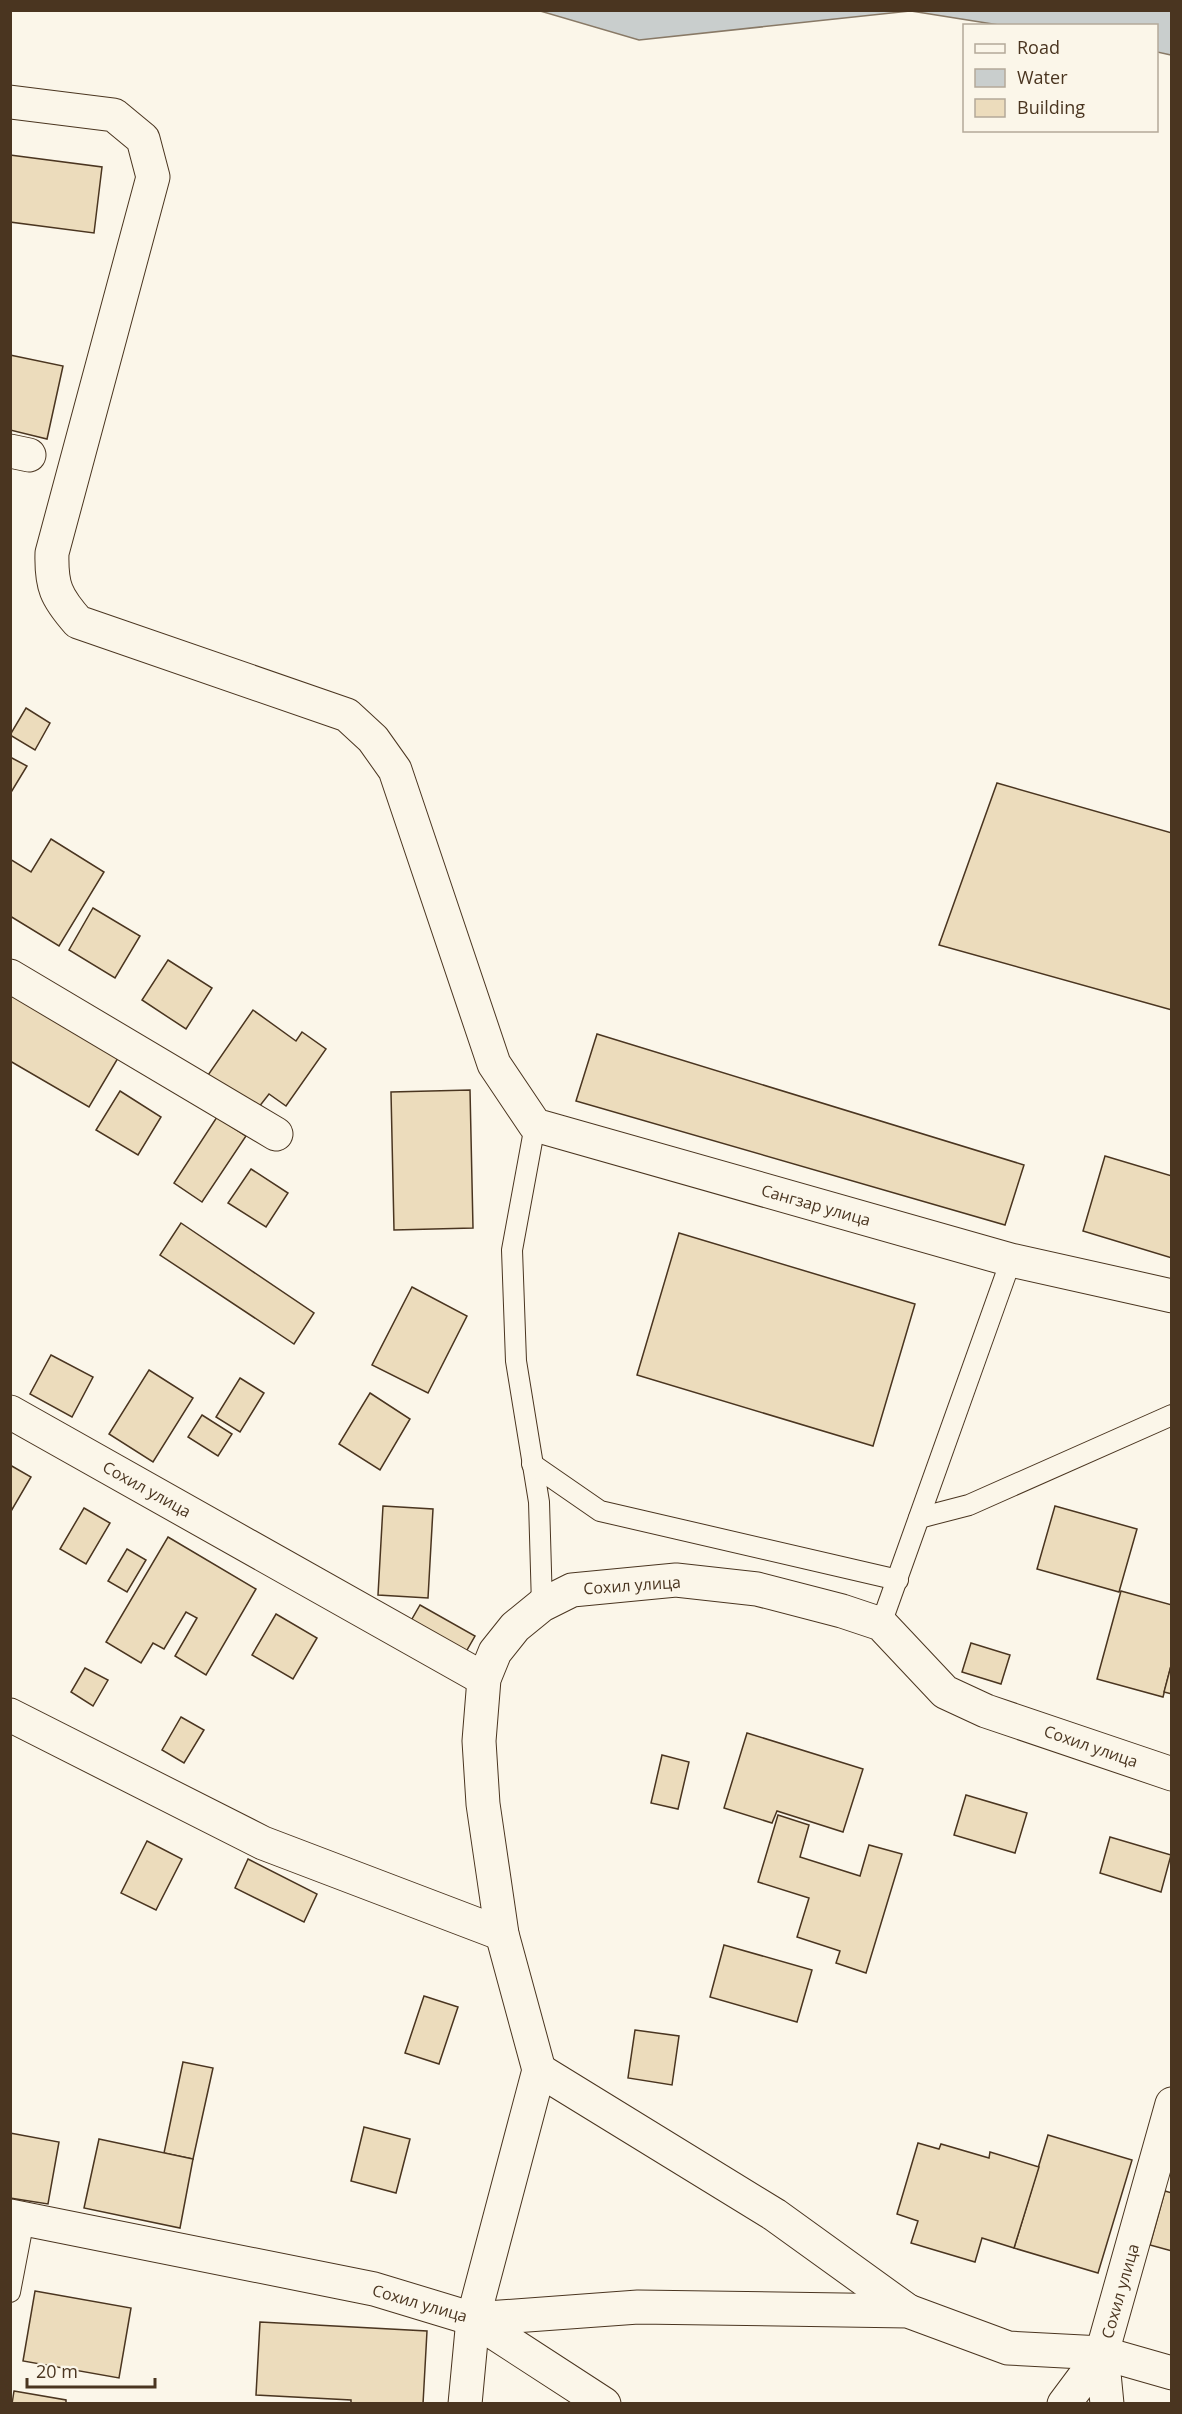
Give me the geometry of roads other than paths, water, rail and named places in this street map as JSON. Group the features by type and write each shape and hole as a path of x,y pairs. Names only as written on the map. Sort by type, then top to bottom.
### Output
{"street":[{"path":"10,102 114,115 143,139 153,177 52,553 51,579 60,602 78,622 347,715 373,739 395,770 494,1064 535,1125"},
{"path":"10,976 276,1134"},
{"name":"Сангзар улица","path":"535,1125 1011,1260 1172,1296"},
{"name":"Сохил улица","path":"10,1412 483,1679 495,1652 515,1627 542,1605 572,1590 676,1580 758,1589 832,1608 881,1624 945,1692 986,1711 1172,1774"},
{"path":"465,2403 473,2319 539,2070 502,1934 483,1804 478,1741 483,1679"},
{"path":"10,1715 263,1843 502,1934"},
{"name":"Сохил улица","path":"539,2070 775,2215 908,2311 1008,2349 1102,2353 1172,2104"},
{"name":"Сохил улица","path":"17,2218 374,2289 473,2319 638,2307 908,2311"},
{"path":"473,2319 604,2403"},
{"path":"1102,2353 1172,2373"},
{"path":"1064,2403 1102,2353"},
{"path":"1102,2353 1107,2403"}],"lane":[{"path":"535,1125 512,1250 516,1360 539,1502 542,1605"},
{"path":"881,1624 1011,1260"},
{"path":"919,1518 969,1505 1172,1415"},
{"path":"532,1464 600,1511 897,1580"},
{"path":"10,2292 17,2218"}],"water":[{"path":"540,10 910,11 639,40"},
{"path":"911,11 1171,11 1171,55 1158,52 1158,24 993,24"}]}
